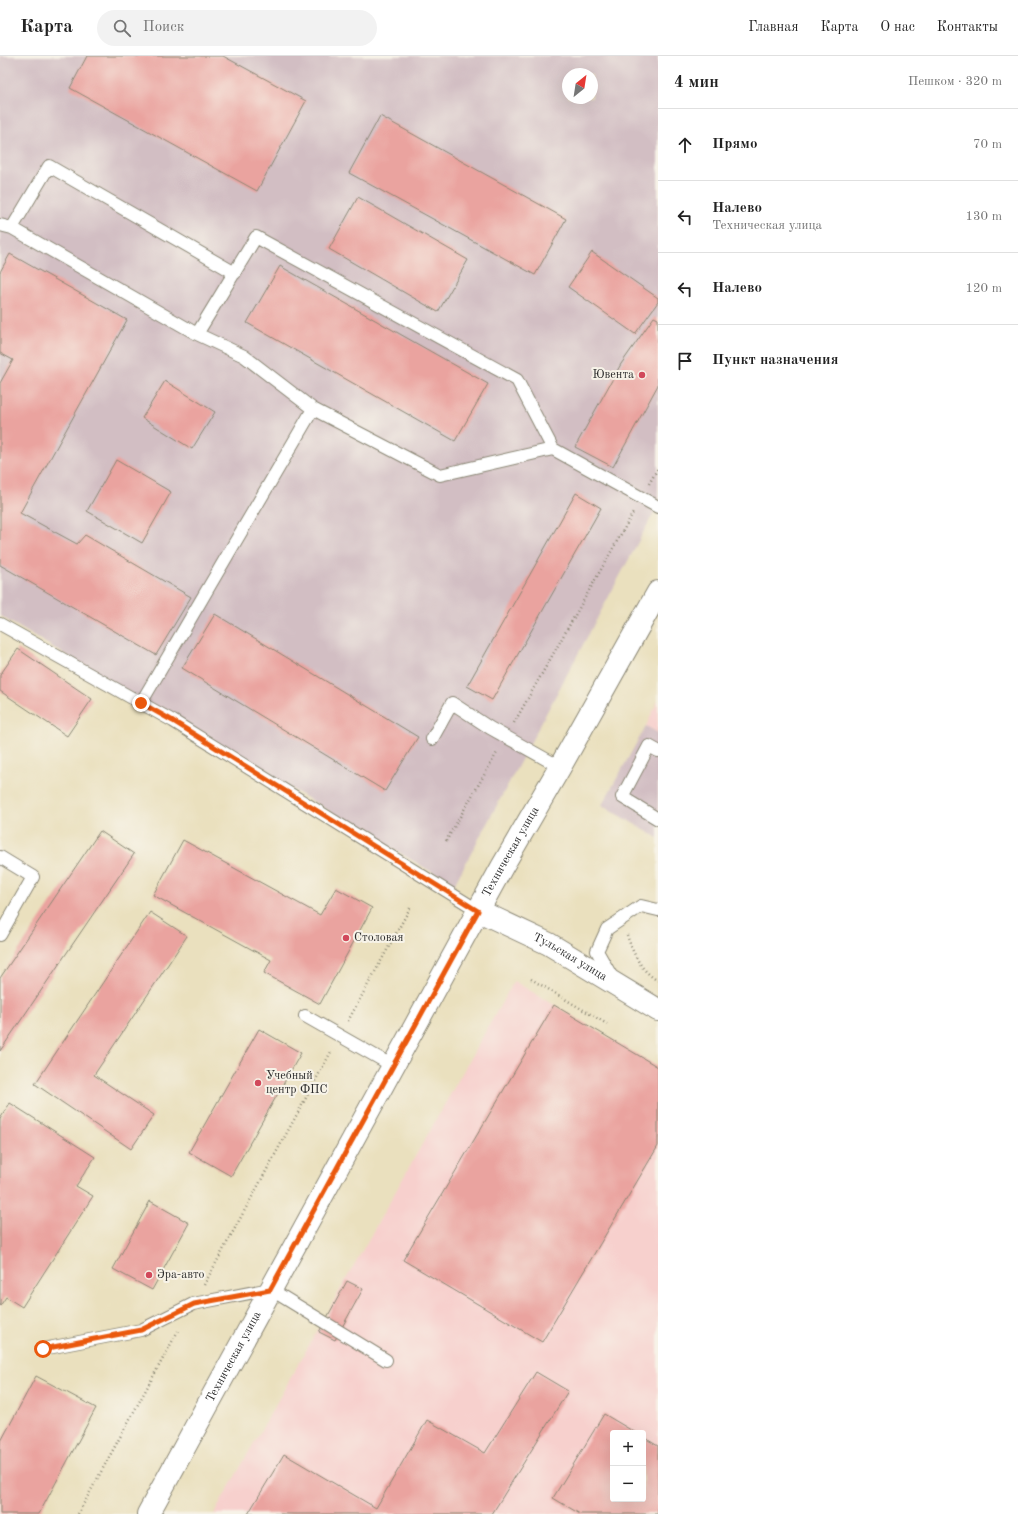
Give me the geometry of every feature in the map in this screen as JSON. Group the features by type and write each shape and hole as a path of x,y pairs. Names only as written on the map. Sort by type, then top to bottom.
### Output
{"main road":[{"name":"Техническая улица","path":"148,1514 502,867 658,592"},
{"name":"Тульская улица","path":"478,911 549,944 658,1010"}],"lane":[{"path":"12,228 49,166 235,274"},
{"path":"0,225 12,228 197,334 244,356 313,408 440,475 553,449"},
{"path":"197,334 235,274 256,237 517,380 553,449 658,507"},
{"path":"141,703 313,408"},
{"path":"0,624 179,725 478,911"},
{"path":"432,739 452,703 506,737 560,767"},
{"path":"658,751 650,746 622,797 658,819"},
{"path":"0,857 33,878 0,935"},
{"path":"616,984 597,951 608,929 641,906 658,910"},
{"path":"305,1016 393,1066"},
{"path":"43,1349 141,1330 194,1304 270,1290 386,1360"}],"path":[{"path":"446,841 658,468"},
{"path":"78,1514 410,908"},
{"path":"627,934 634,955 650,976 658,981"},
{"path":"531,979 607,1024"}],"shaded area":[{"path":"0,56 658,56 658,505 454,885 0,616"},
{"path":"658,701 658,733 646,726"},
{"path":"646,726 658,733 658,838 602,805"},
{"path":"514,981 658,1067 658,1514 214,1514"}],"building":[{"path":"87,56 223,56 306,101 257,191 70,88"},
{"path":"380,116 566,219 535,275 349,173"},
{"path":"358,197 468,260 438,312 329,249"},
{"path":"592,252 658,298 658,302 635,334 568,287"},
{"path":"10,254 127,320 20,513 77,544 85,535 191,597 156,655 0,565 0,383 13,360 0,353 0,272"},
{"path":"280,266 488,384 455,441 247,323"},
{"path":"654,317 658,319 658,385 613,467 575,447 621,364"},
{"path":"165,381 215,412 192,449 142,418"},
{"path":"116,460 171,492 142,543 87,511"},
{"path":"576,493 601,508 492,700 467,686"},
{"path":"215,614 418,737 385,791 182,668"},
{"path":"18,649 92,699 67,736 0,691 0,675"},
{"path":"100,831 134,854 0,1051 0,978"},
{"path":"183,840 320,915 336,888 372,908 320,1004 264,973 271,960 153,895"},
{"path":"150,912 187,936 94,1075 154,1115 131,1149 35,1084"},
{"path":"554,1005 658,1067 658,1146 542,1342 403,1260"},
{"path":"259,1029 301,1053 231,1176 189,1152"},
{"path":"10,1103 95,1157 76,1186 93,1196 22,1307 6,1297 0,1306 0,1119"},
{"path":"150,1201 189,1223 152,1290 113,1269"},
{"path":"347,1281 363,1289 335,1340 319,1332"},
{"path":"536,1372 568,1391 492,1514 248,1514 284,1454 376,1508 427,1420 485,1453"},
{"path":"36,1376 96,1408 39,1514 0,1514 0,1443"},
{"path":"604,1414 631,1430 610,1430 610,1502 646,1502 646,1439 658,1446 658,1514 580,1514 553,1498"}],"place":[{"name":"Ювента","path":"642,375"},
{"name":"Столовая","path":"346,938"},
{"name":"Учебный центр ФПС","path":"258,1083"},
{"name":"Эра-авто","path":"149,1275"}],"route":[{"path":"43,1349 141,1330 194,1304 270,1290 478,911 173,721 141,703"}]}
